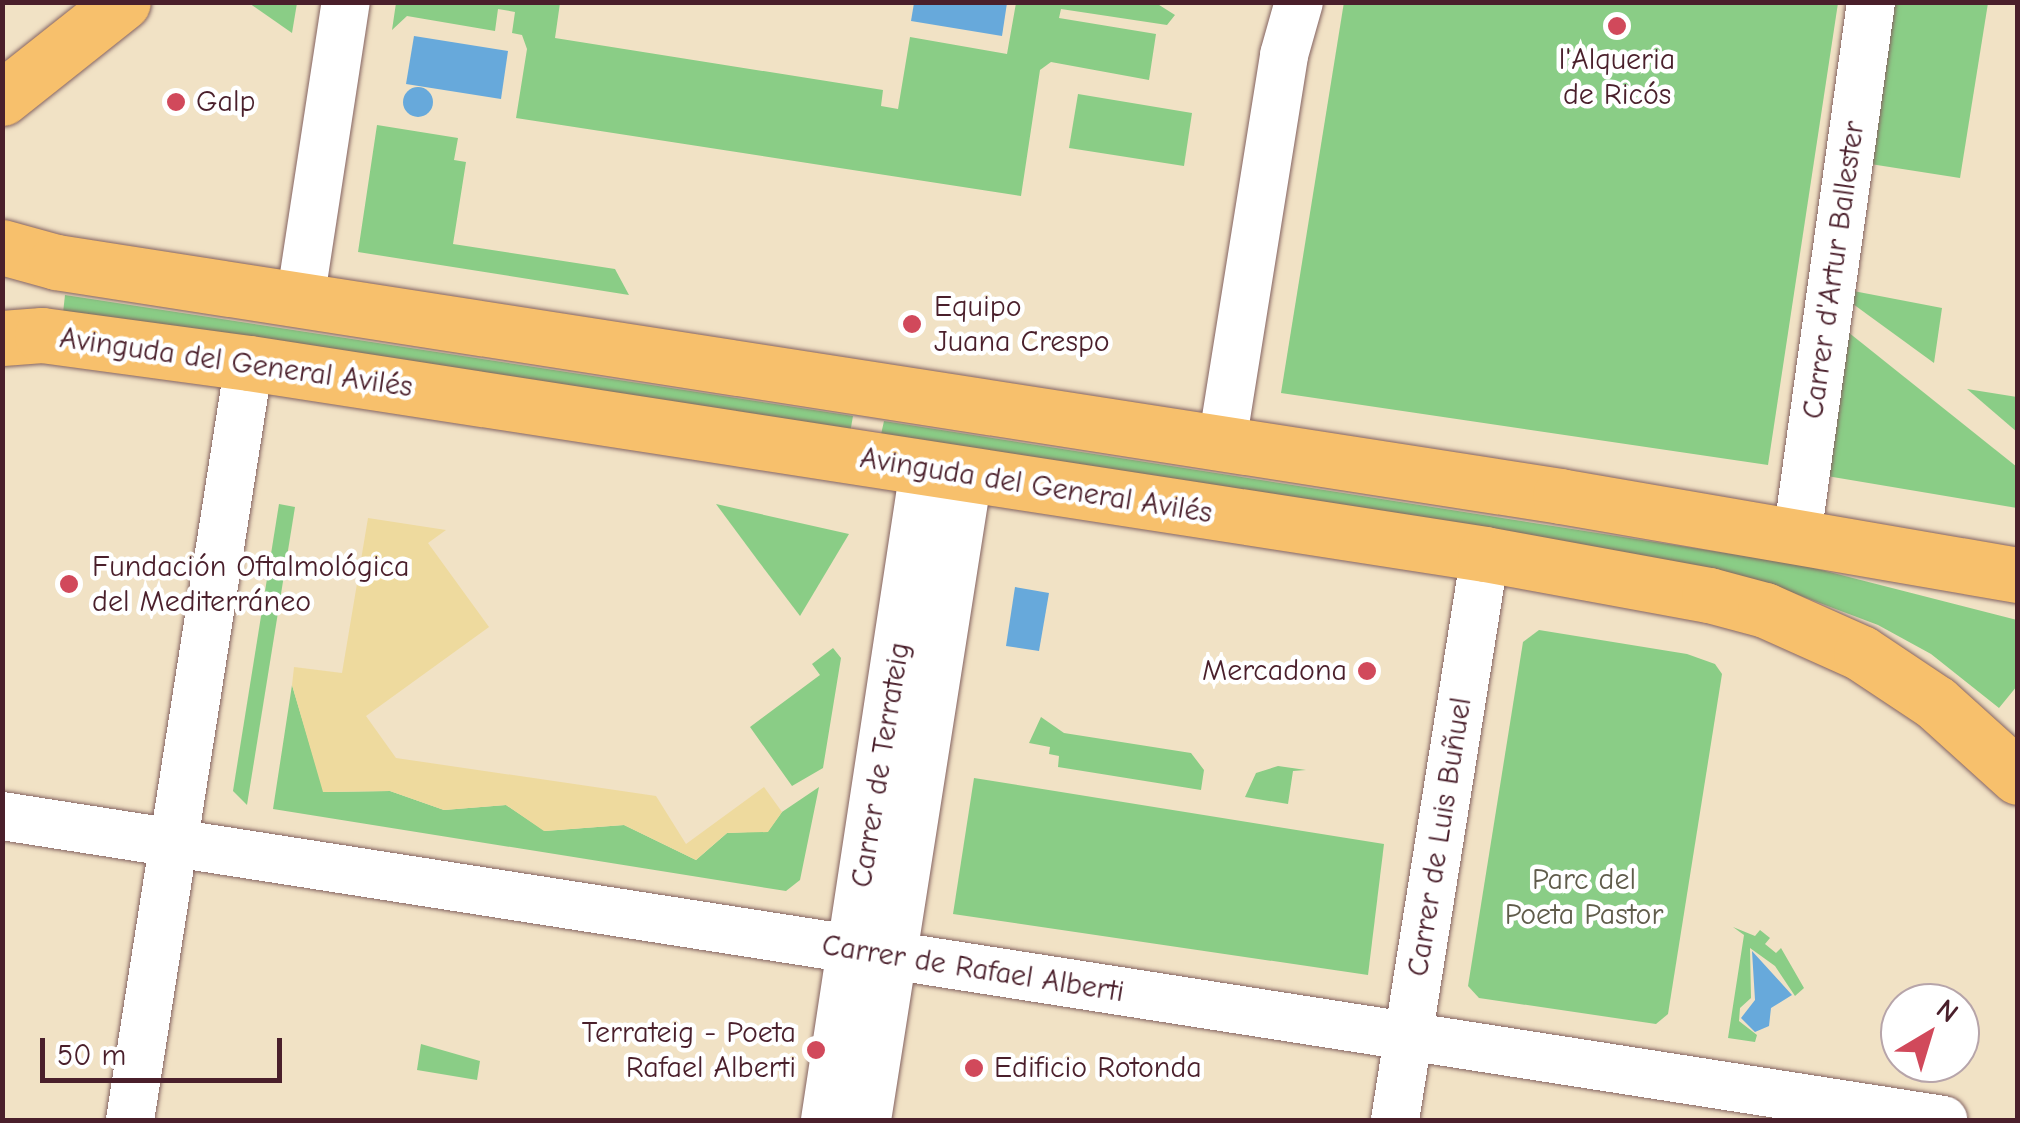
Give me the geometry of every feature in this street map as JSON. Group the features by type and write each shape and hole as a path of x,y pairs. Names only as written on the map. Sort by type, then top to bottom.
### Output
{"main road":[{"path":"2,59 76,2"},
{"path":"2,98 124,2"},
{"path":"2,248 38,259 1222,443 2018,575"},
{"name":"Avinguda del General Avilés","path":"2,338 42,334 249,363 1485,554 1709,596 1814,630 1902,678 2018,777"}],"street":[{"path":"300,300 346,2"},
{"path":"1276,2 1284,55"},
{"path":"1222,443 1284,55 1300,2"},
{"name":"Carrer d'Artur Ballester","path":"1797,537 1871,2"},
{"path":"130,1120 249,363"},
{"name":"Carrer de Terrateig","path":"825,1120 872,953 946,473"},
{"name":"Carrer de Luis Buñuel","path":"1395,1120 1485,554"},
{"name":"Carrer de Rafael Alberti","path":"2,816 1943,1120"},
{"name":"Carrer de Terrateig","path":"867,1120 872,953"}],"green space":[{"path":"1344,2 1838,3 1768,465 1281,393"},
{"path":"249,3 297,3 292,33"},
{"path":"396,3 560,3 555,38 883,90 881,106 898,109 910,37 1007,54 1016,3 1156,3 1175,15 1167,25 1061,9 1059,18 1156,34 1149,80 1051,62 1040,70 1021,196 516,118 527,49 522,35 512,33 515,12 498,9 495,31 407,16 392,30"},
{"path":"1889,3 1988,3 1960,178 1864,163"},
{"path":"1078,94 1192,113 1184,166 1069,148"},
{"path":"377,125 458,138 454,160 466,162 453,244 615,269 629,295 358,252"},
{"path":"1843,289 1942,308 1934,363 1842,296"},
{"path":"65,295 853,416 850,433 63,313"},
{"path":"1838,324 2017,467 2017,508 1815,474"},
{"path":"1967,389 2017,397 2017,432"},
{"path":"884,421 1802,565 2017,620 2017,686 1999,708 1931,654 1878,625 1767,583 880,439"},
{"path":"279,504 295,507 247,805 233,791"},
{"path":"716,504 849,534 800,616 759,562"},
{"name":"Parc del Poeta Pastor","path":"1539,630 1687,654 1715,664 1722,674 1668,1014 1656,1024 1479,998 1468,986 1523,642"},
{"path":"833,648 841,658 823,768 792,786 750,727 820,675 812,664"},
{"path":"292,685 324,792 390,791 444,810 506,805 545,831 624,825 696,860 727,833 768,831 782,812 819,787 800,880 786,891 273,809"},
{"path":"1041,717 1064,733 1191,753 1204,770 1201,790 1058,767 1059,756 1049,754 1050,747 1029,743"},
{"path":"1278,766 1306,770 1293,771 1288,804 1245,797 1256,773"},
{"path":"974,778 1384,844 1368,975 953,914"},
{"path":"1733,927 1755,936 1760,930 1770,938 1765,944 1776,953 1781,948 1804,988 1795,996 1775,966 1750,948 1751,998 1740,1008 1739,1021 1757,1035 1755,1042 1728,1038 1744,935"},
{"path":"421,1044 480,1061 477,1080 417,1070"}],"sand":[{"path":"368,518 446,530 428,543 489,627 366,716 396,758 656,796 686,844 764,787 782,812 768,832 727,833 696,860 624,825 544,831 506,805 444,810 390,791 323,792 292,685 294,667 342,673"}],"water":[{"path":"914,3 1007,3 1002,36 911,21"},
{"path":"414,36 508,51 501,99 406,84"},
{"path":"418,87 429,91 433,102 429,113 418,117 407,113 403,102 407,91"},
{"path":"1015,587 1049,593 1039,651 1006,646"},
{"path":"1752,951 1792,995 1771,1008 1769,1026 1755,1032 1741,1018 1755,1000"}],"place":[{"name":"l'Alqueria de Ricós","path":"1617,26"},
{"name":"Galp","path":"176,102"},
{"name":"Equipo Juana Crespo","path":"912,324"},
{"name":"Fundación Oftalmológica del Mediterráneo","path":"69,584"},
{"name":"Mercadona","path":"1367,671"},
{"name":"Terrateig - Poeta Rafael Alberti","path":"816,1050"},
{"name":"Edificio Rotonda","path":"974,1068"}]}
